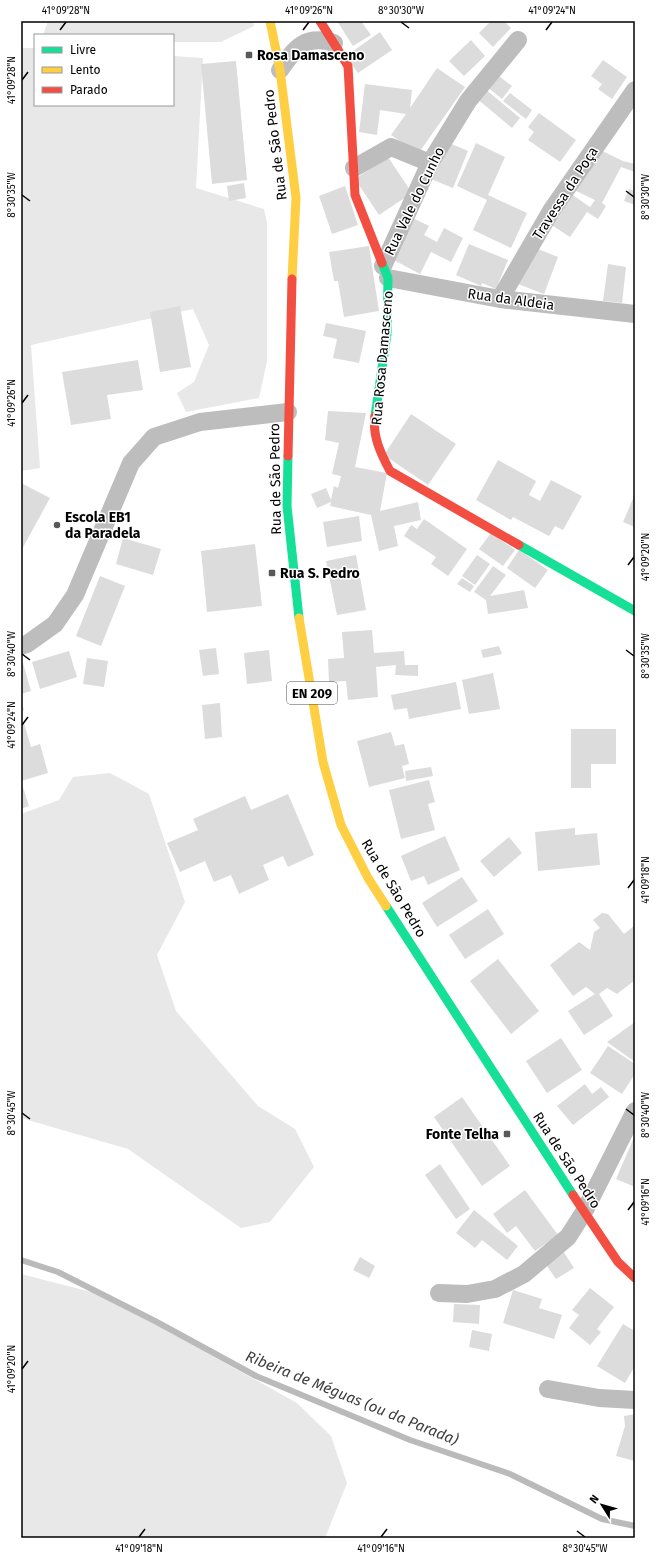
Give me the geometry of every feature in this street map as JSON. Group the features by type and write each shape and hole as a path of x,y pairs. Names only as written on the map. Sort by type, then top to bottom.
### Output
{"main road":[{"name":"Rua de São Pedro","path":"270,21 280,70 296,198 292,262 287,506 297,606 323,762 341,825 368,878 584,1212 618,1262 635,1278"},
{"name":"Rua Rosa Damasceno","path":"320,21 348,66 355,195 385,272 387,334 374,423 380,450 390,471 635,612"}],"street":[{"path":"280,70 292,52 312,40 325,40 334,43"},
{"name":"Rua Vale do Cunho","path":"385,272 430,163 468,101 518,40"},
{"name":"Travessa da Poça","path":"500,299 551,211 635,90"},
{"path":"354,168 391,148 430,163"},
{"name":"Rua da Aldeia","path":"385,272 500,299 635,314"},
{"path":"21,646 27,644 55,624 75,595 131,463 154,437 200,422 288,412"},
{"path":"439,1293 467,1294 495,1288 524,1274 568,1238 584,1212 635,1110"},
{"path":"548,1389 599,1398 635,1400"}],"shaded area":[{"path":"48,21 253,21 254,26 221,42 174,42 174,34 43,34"},
{"path":"21,48 34,48 34,106 174,106 174,56 203,58 196,188 264,209 267,223 267,361 259,398 186,412 177,393 194,382 209,345 193,309 31,345 40,468 21,471"},
{"path":"110,773 149,794 185,902 157,955 176,1011 258,1106 295,1129 314,1167 270,1222 241,1228 128,1149 21,1118 21,814 59,800 73,777"},
{"path":"21,1274 103,1295 297,1403 331,1436 347,1483 325,1538 21,1538"}],"building":[{"path":"337,21 361,21 371,35 353,46"},
{"path":"491,21 504,21 511,28 493,47 479,33"},
{"path":"380,32 392,50 358,73 346,56"},
{"path":"471,40 485,56 464,76 449,61"},
{"path":"603,60 627,77 612,99 598,89 602,84 591,76"},
{"path":"236,61 247,180 212,184 201,64"},
{"path":"437,68 465,87 418,154 391,135 406,114 380,110 377,135 359,132 365,84 412,90 410,108"},
{"path":"496,74 512,86 502,99 486,86"},
{"path":"484,88 520,118 512,128 476,98"},
{"path":"510,93 532,110 526,119 503,101"},
{"path":"539,113 576,140 560,162 528,140 534,132 528,127"},
{"path":"447,142 468,151 453,188 431,179"},
{"path":"476,143 505,157 488,195 527,213 511,248 473,230 487,200 457,186"},
{"path":"594,147 623,161 635,164 635,172 621,167 602,203 606,206 598,219 587,212 570,237 547,222 567,191 590,207 595,200 572,189"},
{"path":"388,157 412,193 379,215 355,179"},
{"path":"244,183 246,198 229,201 227,186"},
{"path":"345,186 358,225 332,234 319,196"},
{"path":"629,189 635,191 635,205 624,201"},
{"path":"411,217 429,226 424,235 437,242 444,228 463,238 451,262 431,252 420,274 390,258"},
{"path":"469,244 508,260 496,289 482,283 481,286 456,275"},
{"path":"369,246 379,311 344,317 338,281 334,281 329,252"},
{"path":"533,247 558,257 544,294 518,284"},
{"path":"608,264 626,267 622,303 603,301"},
{"path":"180,306 191,367 160,372 150,312"},
{"path":"326,323 366,331 359,363 333,358 337,339 323,336"},
{"path":"138,360 143,390 107,395 111,419 71,425 62,372"},
{"path":"328,411 366,413 355,467 387,473 380,511 418,502 421,520 394,526 398,546 379,551 371,515 330,506 331,502 317,508 311,494 326,488 331,500 334,486 338,488 341,476 332,474 339,443 325,440"},
{"path":"411,414 456,444 428,485 384,455"},
{"path":"498,460 536,481 529,495 540,501 551,480 582,496 563,530 555,526 549,536 513,517 511,520 476,500"},
{"path":"21,483 50,498 21,551"},
{"path":"635,494 635,527 623,522"},
{"path":"359,516 362,541 327,547 323,522"},
{"path":"424,519 467,549 448,576 431,564 436,557 404,536 411,525 417,529"},
{"path":"491,533 515,550 503,566 479,549"},
{"path":"123,538 161,549 153,575 116,564"},
{"path":"255,544 262,606 207,612 201,551"},
{"path":"519,550 548,570 535,588 507,568"},
{"path":"356,555 366,610 337,615 326,561"},
{"path":"477,555 490,564 475,585 462,576"},
{"path":"493,566 506,575 490,596 524,590 528,608 488,614 486,600 474,592"},
{"path":"100,576 125,586 101,646 76,636"},
{"path":"462,578 474,586 470,592 457,584"},
{"path":"372,630 374,653 404,651 405,665 418,665 418,676 395,675 396,665 376,667 378,697 348,700 346,681 329,682 328,659 344,658 342,632"},
{"path":"499,646 502,654 483,658 481,650"},
{"path":"216,648 219,674 203,676 199,650"},
{"path":"269,650 272,681 247,684 244,653"},
{"path":"69,651 77,677 40,689 32,662"},
{"path":"87,658 108,661 104,687 83,684"},
{"path":"21,663 23,663 31,691 21,694"},
{"path":"493,673 500,709 469,714 462,680"},
{"path":"456,682 461,709 409,719 407,708 394,710 391,695"},
{"path":"21,700 24,710 21,711"},
{"path":"220,703 222,737 205,739 202,705"},
{"path":"24,723 31,747 40,744 48,773 21,781 21,724"},
{"path":"571,729 616,729 616,764 591,764 591,788 571,788"},
{"path":"391,732 395,746 404,744 409,764 402,766 405,778 369,787 357,741"},
{"path":"431,767 433,776 406,781 405,771"},
{"path":"429,780 435,802 428,804 435,830 401,839 389,790"},
{"path":"21,781 29,806 21,809"},
{"path":"288,794 314,855 288,867 283,856 263,865 269,880 239,894 231,875 214,882 205,861 180,872 167,843 198,830 193,819 245,796 251,810"},
{"path":"575,828 575,835 597,833 600,865 538,871 535,832"},
{"path":"445,836 460,870 428,885 424,876 411,881 401,856"},
{"path":"509,837 522,853 494,877 480,861"},
{"path":"462,877 478,901 437,927 422,903"},
{"path":"488,909 504,934 465,959 449,935"},
{"path":"602,913 608,914 624,934 635,925 635,980 617,994 607,988 599,994 613,1016 584,1035 568,1011 595,994 586,987 573,996 550,965 579,942 590,950 594,932 600,928 593,920"},
{"path":"498,959 539,1011 511,1034 470,981"},
{"path":"635,1022 635,1062 607,1042"},
{"path":"561,1038 582,1070 547,1093 526,1061"},
{"path":"608,1046 635,1064 635,1074 622,1094 590,1073"},
{"path":"585,1084 592,1094 601,1087 609,1097 573,1125 557,1106"},
{"path":"462,1097 510,1166 482,1186 434,1117"},
{"path":"635,1135 635,1187 616,1179"},
{"path":"440,1164 470,1209 456,1219 425,1175"},
{"path":"525,1190 558,1235 535,1251 516,1226 507,1233 493,1214"},
{"path":"635,1198 635,1208 631,1207"},
{"path":"474,1210 518,1246 507,1260 482,1240 475,1248 456,1233"},
{"path":"563,1251 574,1268 556,1279 545,1263"},
{"path":"360,1257 375,1266 369,1278 353,1270"},
{"path":"590,1288 614,1307 597,1329 601,1332 590,1345 569,1328 579,1315 572,1310"},
{"path":"513,1290 542,1299 539,1308 562,1315 554,1339 503,1323"},
{"path":"454,1304 480,1305 479,1324 453,1322"},
{"path":"623,1324 635,1331 635,1366 625,1383 597,1366"},
{"path":"472,1330 492,1334 489,1351 469,1347"},
{"path":"635,1414 635,1461 616,1456 625,1426 624,1416"}],"waterway":[{"name":"Ribeira de Méguas (ou da Parada)","path":"21,1260 58,1272 155,1321 256,1376 410,1440 510,1474 602,1519 635,1526"}],"traffic: fast":[{"path":"375,416 387,334 388,278 382,263"},
{"path":"288,456 287,506 299,618"},
{"path":"519,545 635,611"},
{"path":"386,906 573,1195"}],"traffic: slow":[{"path":"270,21 280,70 296,198 292,279"},
{"path":"299,618 323,762 341,825 368,878 386,906"}],"traffic: jam":[{"path":"320,21 348,66 355,195 382,263"},
{"path":"288,456 292,279"},
{"path":"375,416 374,423 376,438 390,471 519,545"},
{"path":"573,1195 618,1262 635,1278"}],"place":[{"name":"Rosa Damasceno","path":"249,55"},
{"name":"Escola EB1 da Paradela","path":"57,525"},
{"name":"Rua S. Pedro","path":"272,573"},
{"name":"Fonte Telha","path":"507,1134"}]}
